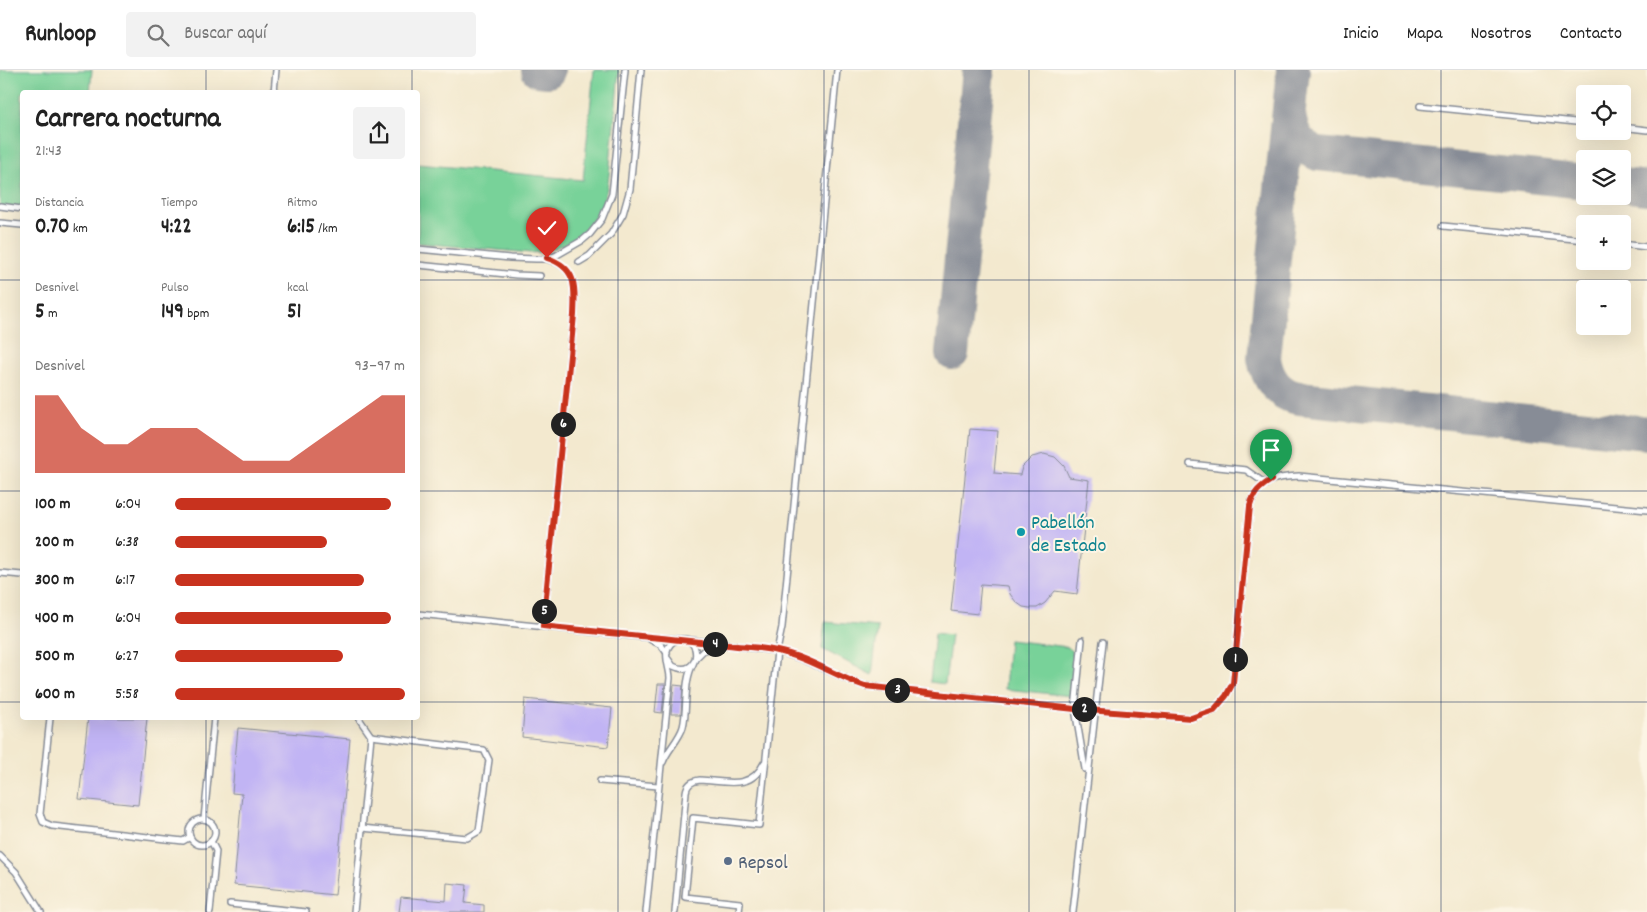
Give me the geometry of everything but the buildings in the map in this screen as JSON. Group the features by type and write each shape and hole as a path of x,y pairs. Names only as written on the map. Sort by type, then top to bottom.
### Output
{"lane":[{"path":"274,90 276,70"},
{"path":"420,249 518,259 547,258 566,251 583,240 596,227 606,210 614,182 625,70"},
{"path":"579,262 589,256 611,234 622,214 630,189 641,70"},
{"path":"739,912 740,903 685,897 692,818 759,825 777,651 782,627 837,70"},
{"path":"1420,106 1576,122"},
{"path":"1631,128 1647,130"},
{"path":"0,206 20,209"},
{"path":"0,223 20,225"},
{"path":"1443,226 1576,239"},
{"path":"1631,245 1647,247"},
{"path":"543,626 574,315 575,286 566,269 547,258"},
{"path":"420,265 540,276"},
{"path":"1190,464 1246,470 1266,484"},
{"path":"420,614 643,637 682,639 777,651 802,659 847,680 865,686 1075,709 1191,718 1214,710 1226,696 1233,683 1250,506 1254,495 1271,480 1299,476 1647,510"},
{"path":"0,572 20,575"},
{"path":"643,637 658,643 667,653 670,678 646,912"},
{"path":"660,766 683,727 688,677 696,653 690,642 682,639 671,644 667,653"},
{"path":"1082,640 1075,709 1087,777"},
{"path":"1073,912 1103,642"},
{"path":"668,659 673,666 682,669 690,666 701,652 707,648 729,646"},
{"path":"50,720 40,814 43,822 52,826 183,841 190,837"},
{"path":"204,819 214,720"},
{"path":"354,912 371,736 360,720"},
{"path":"362,828 467,838 479,831 489,760 484,750 371,736"},
{"path":"675,912 688,786 694,781 700,780 740,783 746,781 761,770 766,758"},
{"path":"600,781 658,786"},
{"path":"204,819 212,822 215,828 215,835 211,841 199,844 190,837 190,832 192,824 197,820 204,819"},
{"path":"210,912 216,851 211,841"},
{"path":"0,856 16,872 41,912"},
{"path":"230,904 306,912"}],"green space":[{"path":"0,70 92,70 90,90 20,90 20,209 0,206"},
{"path":"594,70 619,70 607,190 594,219 577,236 556,248 531,253 420,243 420,164 583,180"},
{"path":"825,622 878,627 872,675 822,649"},
{"path":"935,633 951,635 945,684 930,682"},
{"path":"1009,640 1068,647 1072,652 1075,664 1071,696 1005,689"}],"taxiway":[{"path":"538,70 548,71"},
{"path":"952,353 979,70"},
{"path":"1293,70 1264,358 1271,379 1279,389 1299,398 1647,433"},
{"path":"1289,114 1294,133 1301,144 1318,154 1576,181"},
{"path":"1631,186 1647,188"}],"place":[{"name":"Pabellón de Estado","path":"1021,532"},
{"name":"Repsol","path":"728,861"}],"route":[{"path":"547,258 566,269 575,286 574,315 543,626 643,637 683,639 777,651 802,659 847,680 865,686 1075,709 1191,718 1214,710 1226,696 1233,683 1250,506 1254,495 1271,480"}]}
